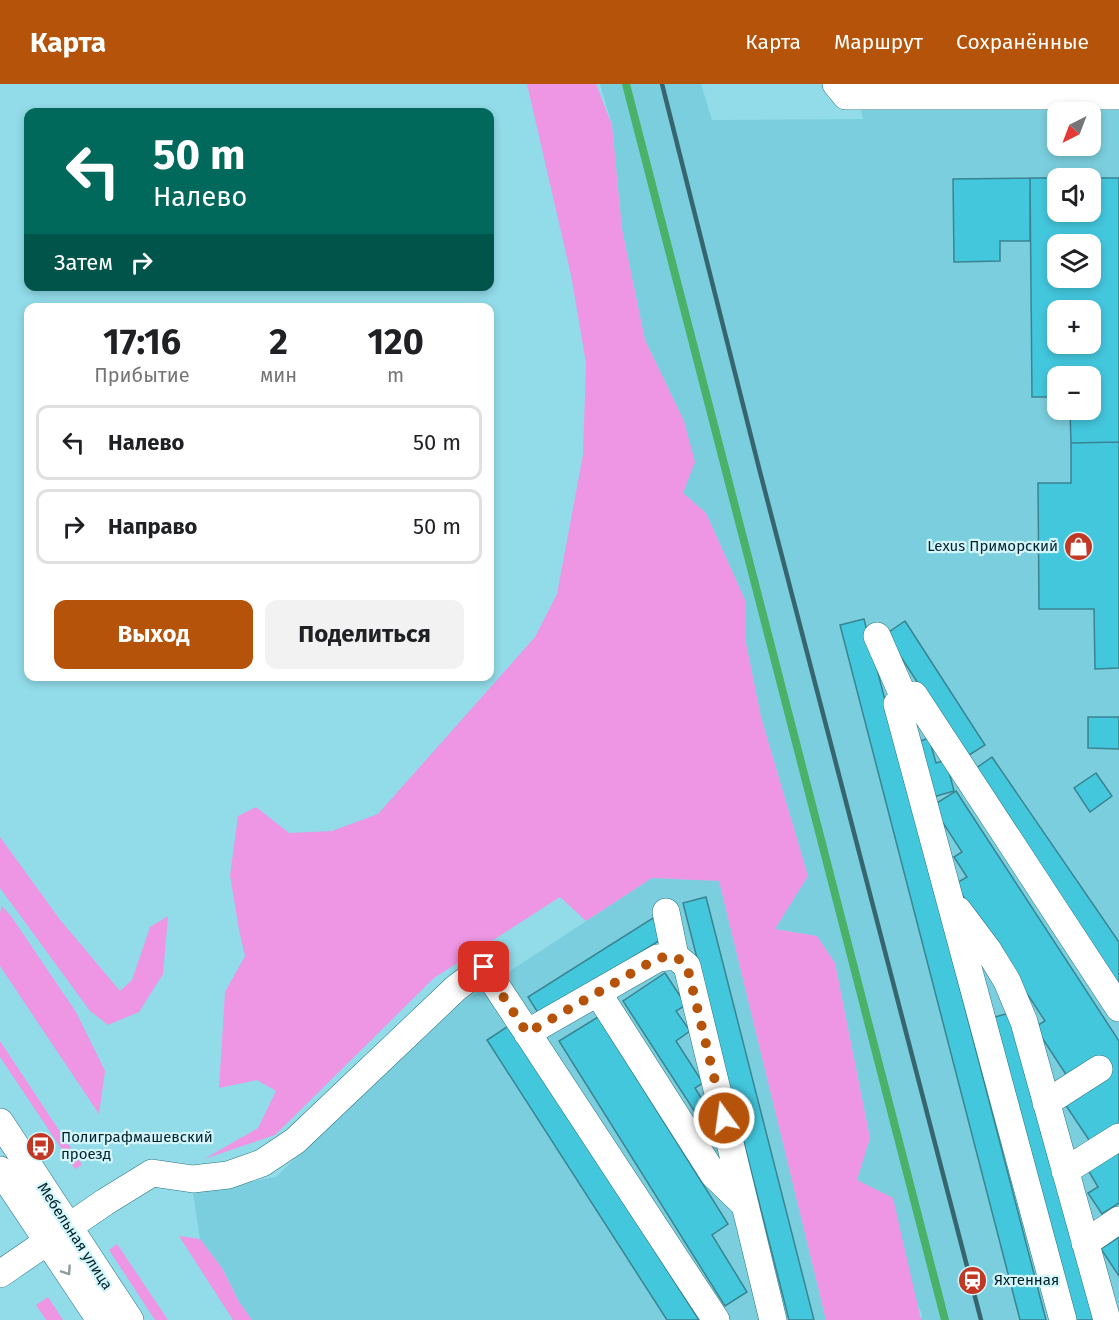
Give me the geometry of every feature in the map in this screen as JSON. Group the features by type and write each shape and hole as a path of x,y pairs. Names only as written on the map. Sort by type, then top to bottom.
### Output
{"street":[{"path":"836,84 846,96 855,97 1119,96"},
{"path":"877,636 905,700"},
{"path":"1063,1320 897,704 914,696 1119,1008"},
{"path":"950,900 988,950 1007,981 1024,1022 1085,1243 1109,1306"},
{"path":"666,912 675,956 687,966 773,1320"},
{"path":"527,1033 658,958 675,956"},
{"path":"0,1274 152,1173 193,1179 228,1175 262,1163 295,1141 456,987 484,967 716,1320"},
{"path":"598,993 714,1175 745,1205"},
{"path":"1046,1103 1099,1069"},
{"name":"Мебельная улица","path":"0,1122 99,1320"},
{"path":"1065,1172 1119,1137"},
{"name":"Мебельная улица","path":"0,1170 58,1234 130,1320"},
{"path":"1085,1243 1119,1220"}],"shaded area":[{"path":"527,84 596,84 612,125 622,229 645,340 684,421 695,462 683,493 706,513 745,600 745,638 761,717 808,876 775,929 817,936 835,963 870,1138 857,1180 893,1198 921,1320 826,1320 719,881 652,878 586,921 560,897 434,978 275,1135 204,1159 258,1128 276,1091 257,1080 219,1088 225,992 245,956 230,875 238,816 256,807 289,833 332,831 378,814 535,637 557,594 583,455 586,363 571,275"},
{"path":"600,84 701,84 712,120 863,119 855,84 1119,84 1119,1320 921,1320 922,1314 856,1180 870,1138 835,963 817,936 775,929 808,876 761,717 745,638 745,600 706,513 683,493 684,421 645,340 622,229 612,125"},
{"path":"0,837 61,921 120,991 132,980 150,927 168,916 163,974 139,1012 108,1025 90,1011 0,888"},
{"path":"652,878 719,881 826,1320 252,1320 239,1302 222,1268 200,1239 193,1193 276,1177 447,1012"},
{"path":"2,906 76,1012 105,1071 99,1114 0,966"},
{"path":"0,1041 82,1165 75,1169 0,1057"},
{"path":"179,1236 200,1239 222,1268 239,1302 252,1320 233,1320"},
{"path":"117,1244 168,1320 155,1320 109,1250"},
{"path":"48,1297 63,1320 46,1320 36,1305"}],"building":[{"path":"1030,178 1047,178 1047,222 1101,222 1101,178 1119,178 1119,442 1071,443 1070,420 1101,420 1101,366 1047,366 1047,397 1032,397"},
{"path":"1030,178 1030,241 1000,241 1000,261 954,262 953,179"},
{"name":"Lexus Приморский","path":"1119,442 1119,668 1095,669 1094,609 1039,609 1038,483 1071,483 1071,443"},
{"path":"864,619 1046,1320 1020,1320 840,625"},
{"path":"905,621 985,745 966,757 886,634"},
{"path":"1088,717 1119,717 1119,749 1088,748"},
{"path":"929,738 936,763 946,760 954,791 933,797 917,742"},
{"path":"992,757 1119,942 1119,989 972,771"},
{"path":"1096,773 1112,796 1090,812 1074,788"},
{"path":"956,791 1119,1041 1119,1124 1091,1143 1063,1101 1069,1079 1035,1027 1045,1021 955,884 967,877 954,857 962,852 932,806"},
{"path":"706,897 814,1320 789,1320 683,903"},
{"path":"653,918 665,937 540,1016 528,997"},
{"path":"665,973 686,1005 676,1011 690,1031 676,1041 703,1083 695,1088 706,1106 695,1112 623,1001"},
{"path":"1013,1012 1097,1320 1071,1320 988,1019"},
{"path":"598,1017 728,1224 712,1235 747,1292 725,1306 559,1041"},
{"path":"510,1025 699,1320 667,1320 487,1040"},
{"path":"1119,1150 1119,1203 1102,1214 1088,1193 1098,1187 1088,1170"},
{"path":"1119,1237 1119,1276 1101,1249"}],"waterway":[{"path":"626,84 945,1320"}],"railway":[{"path":"662,84 760,472 981,1320"}],"place":[{"name":"Lexus Приморский","path":"1079,546"},
{"name":"Полиграфмашевский проезд","path":"40,1146"},
{"name":"Яхтенная","path":"973,1280"}],"route":[{"path":"484,967 527,1033 658,958 675,956 687,966 724,1118"}]}
